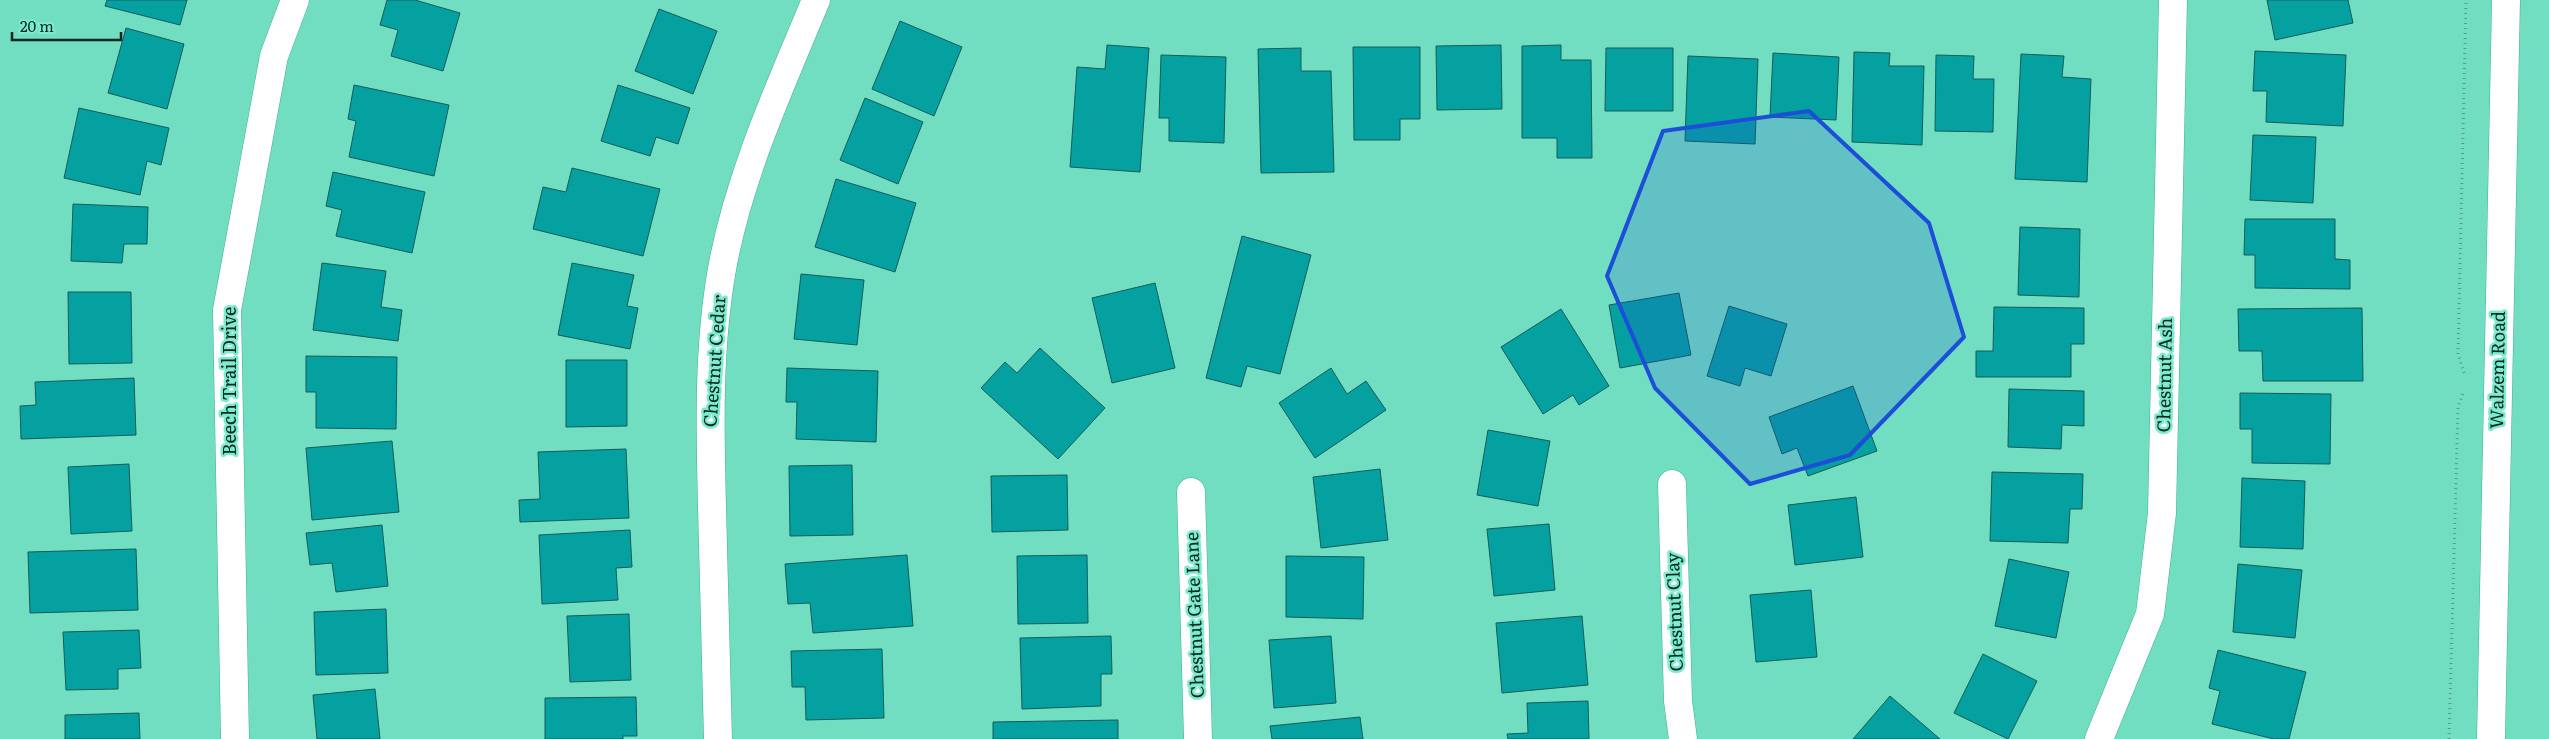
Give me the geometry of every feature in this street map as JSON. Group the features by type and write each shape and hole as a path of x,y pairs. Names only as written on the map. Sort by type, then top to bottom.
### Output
{"street":[{"name":"Beech Trail Drive","path":"235,739 227,310 274,56 295,0"},
{"name":"Chestnut Cedar","path":"718,739 710,424 712,346 722,268 741,192 767,118 816,0"},
{"name":"Chestnut Ash","path":"2099,739 2150,614 2162,513 2174,0"},
{"name":"Walzem Road","path":"2491,739 2506,0"},
{"name":"Chestnut Clay","path":"1672,484 1678,701 1683,739"},
{"name":"Chestnut Gate Lane","path":"1191,492 1198,739"}],"path":[{"path":"2466,0 2458,354 2466,379"},
{"path":"2449,739 2458,407 2465,387"}],"highlighted area":[{"path":"1809,111 1929,223 1964,337 1850,455 1750,484 1655,388 1607,276 1663,131"}],"building":[{"path":"107,0 187,0 180,25 105,6"},
{"path":"387,0 415,0 460,13 443,71 391,56 398,30 380,25"},
{"path":"2267,0 2348,0 2353,23 2275,40"},
{"path":"659,9 717,31 693,94 635,71"},
{"path":"900,21 962,47 934,116 872,89"},
{"path":"126,28 184,44 167,109 108,93"},
{"path":"1107,45 1149,48 1140,172 1070,167 1077,67 1105,69"},
{"path":"1501,45 1502,109 1437,110 1436,46"},
{"path":"1561,45 1561,60 1591,60 1592,158 1557,158 1557,138 1522,138 1522,46"},
{"path":"1353,47 1420,47 1420,119 1400,119 1400,140 1354,140"},
{"path":"1301,48 1301,71 1331,71 1334,172 1261,173 1258,49"},
{"path":"1606,48 1673,48 1673,111 1605,111"},
{"path":"2255,51 2346,55 2343,126 2266,122 2267,91 2253,91"},
{"path":"1854,52 1890,53 1889,66 1924,66 1922,145 1852,142"},
{"path":"1773,53 1839,57 1836,120 1770,117"},
{"path":"2021,54 2064,56 2062,77 2091,79 2087,182 2015,179"},
{"path":"1161,55 1226,57 1224,143 1169,141 1169,118 1159,118"},
{"path":"1936,55 1974,56 1973,79 1994,79 1993,132 1935,131"},
{"path":"1688,56 1758,59 1755,144 1685,141"},
{"path":"354,85 449,105 434,176 349,157 356,121 348,119"},
{"path":"618,85 690,108 678,144 656,137 650,156 601,141"},
{"path":"865,98 923,122 898,184 840,160"},
{"path":"79,108 169,128 161,165 147,161 140,195 64,178"},
{"path":"2253,135 2316,137 2313,203 2250,200"},
{"path":"572,168 660,189 643,256 533,229 543,187 566,192"},
{"path":"333,172 425,192 412,253 336,236 342,210 326,206"},
{"path":"836,179 916,203 895,272 815,247"},
{"path":"73,204 148,207 147,244 124,244 122,263 71,261"},
{"path":"2245,219 2335,219 2335,259 2350,260 2350,289 2255,288 2255,255 2244,255"},
{"path":"2020,227 2080,229 2079,297 2018,295"},
{"path":"1242,236 1311,255 1280,374 1247,366 1241,387 1206,378"},
{"path":"322,263 386,271 381,307 402,310 398,341 313,330"},
{"path":"572,263 634,275 627,306 638,308 630,349 558,335"},
{"path":"801,274 864,280 857,345 794,339"},
{"path":"1155,283 1175,368 1112,383 1092,298"},
{"path":"68,292 131,292 132,363 69,364"},
{"path":"1679,293 1691,355 1620,368 1609,305"},
{"path":"1729,306 1787,324 1771,376 1745,368 1740,386 1707,376"},
{"path":"1994,307 2084,308 2084,344 2071,344 2071,377 1976,377 1976,351 1993,351"},
{"path":"2362,308 2363,381 2263,381 2262,351 2239,351 2238,309"},
{"path":"1561,309 1609,386 1579,405 1573,395 1543,414 1501,347"},
{"path":"1040,348 1105,408 1058,459 981,388 1005,362 1017,373"},
{"path":"306,356 397,357 396,429 316,428 316,392 306,392"},
{"path":"566,360 627,360 627,426 566,427"},
{"path":"787,368 878,371 876,442 796,439 797,402 786,402"},
{"path":"1331,368 1347,394 1366,381 1386,410 1315,458 1279,403"},
{"path":"134,378 136,435 21,439 20,406 36,405 35,382"},
{"path":"1853,386 1877,451 1808,476 1797,448 1782,454 1769,417"},
{"path":"2009,389 2084,391 2084,426 2062,425 2061,449 2008,447"},
{"path":"2240,393 2331,394 2330,464 2252,463 2252,429 2240,429"},
{"path":"1488,430 1550,441 1538,506 1477,495"},
{"path":"392,441 399,512 312,520 306,448"},
{"path":"626,449 629,518 520,522 519,500 540,499 538,452"},
{"path":"129,464 132,531 71,534 68,467"},
{"path":"852,465 853,535 790,536 789,466"},
{"path":"1380,469 1388,540 1321,548 1313,477"},
{"path":"1992,472 2083,474 2082,509 2070,509 2068,543 1990,541"},
{"path":"1067,475 1068,530 992,532 991,476"},
{"path":"2242,478 2305,481 2303,549 2240,547"},
{"path":"1856,497 1863,557 1795,565 1788,505"},
{"path":"1549,524 1555,590 1494,596 1487,529"},
{"path":"382,525 388,586 336,592 332,563 310,565 306,533"},
{"path":"630,530 632,567 616,568 618,600 542,604 539,535"},
{"path":"136,549 138,610 30,613 28,552"},
{"path":"907,555 913,626 813,633 810,603 788,604 785,564"},
{"path":"1087,555 1088,623 1018,624 1017,556"},
{"path":"1286,556 1364,557 1363,619 1286,617"},
{"path":"2009,559 2069,572 2056,638 1995,626"},
{"path":"2238,564 2302,570 2295,638 2233,632"},
{"path":"1811,590 1817,657 1756,662 1750,595"},
{"path":"386,609 388,673 316,675 314,612"},
{"path":"629,614 631,680 570,682 567,616"},
{"path":"1582,616 1588,685 1502,693 1496,623"},
{"path":"139,630 141,668 118,669 118,689 66,690 63,632"},
{"path":"1111,636 1112,674 1101,674 1101,706 1022,709 1020,638"},
{"path":"1331,636 1336,703 1274,708 1269,640"},
{"path":"882,649 884,718 806,720 805,687 792,687 791,651"},
{"path":"2218,650 2306,672 2289,739 2274,739 2212,724 2220,691 2209,688"},
{"path":"1983,654 2037,681 2008,739 1954,713"},
{"path":"375,689 380,739 317,739 313,695"},
{"path":"1890,696 1940,739 1853,739"},
{"path":"636,697 637,736 623,736 623,739 545,739 545,698"},
{"path":"1588,701 1589,739 1508,739 1507,734 1528,733 1527,703"},
{"path":"139,713 140,739 65,739 65,715"},
{"path":"1360,717 1363,739 1272,739 1270,726"},
{"path":"1118,720 1118,739 993,739 993,722"}]}
